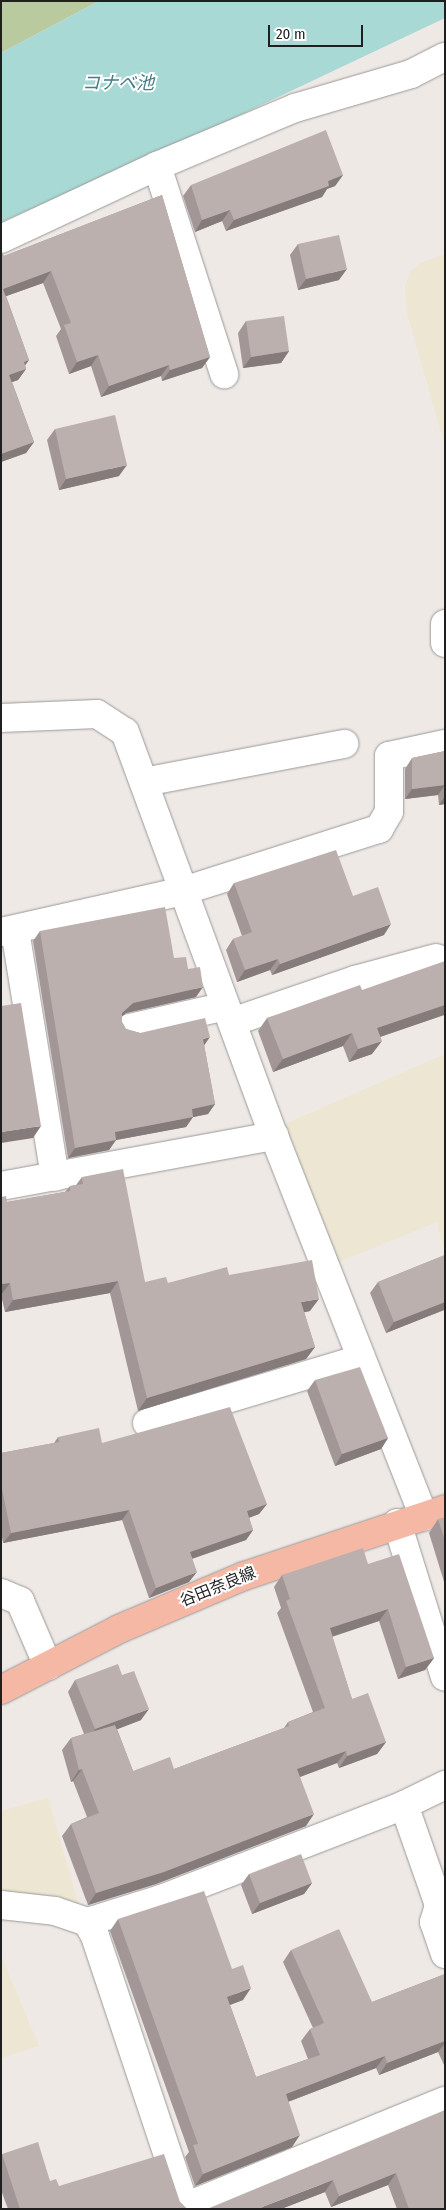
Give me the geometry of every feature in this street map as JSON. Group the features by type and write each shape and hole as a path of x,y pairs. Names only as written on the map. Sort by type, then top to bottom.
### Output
{"main road":[{"name":"谷田奈良線","path":"1,1690 119,1630 244,1576 397,1523 434,1513"}],"street":[{"path":"1,239 158,166 295,108 411,74 445,57"},
{"path":"158,166 224,374"},
{"path":"1,718 96,714 125,732 274,1136 361,1358 434,1513"},
{"path":"144,782 344,744"},
{"path":"55,1177 8,931 183,891 379,829 388,812 389,756 445,744"},
{"path":"130,1028 229,1014 436,958"},
{"path":"1,1186 274,1136"},
{"path":"147,1423 361,1358"},
{"path":"397,1523 445,1677"},
{"path":"1,1594 20,1601 48,1666"},
{"path":"1,1905 54,1911 87,1922 161,1899 404,1805 445,1785"},
{"path":"404,1805 439,1905 434,1922 445,1954"},
{"path":"87,1922 95,1936 186,2208 445,2100"}],"shaded area":[{"path":"445,254 445,446 407,313 405,287 410,272 421,263"},
{"path":"445,1054 445,1253 437,1222 339,1262 285,1124"},
{"path":"48,1798 80,1909 1,1897 1,1811"},
{"path":"1,1955 39,2046 1,2058"}],"green space":[{"path":"1,1 99,1 1,53"}],"water":[{"name":"コナベ池","path":"99,1 445,1 445,18 158,154 1,222 1,53"}],"building":[{"path":"326,130 343,175 328,181 329,186 234,220 230,210 202,220 191,185"},
{"path":"162,195 210,357 170,370 169,365 109,386 98,355 77,362 64,325 71,323 51,271 3,289 29,360 24,362 26,369 9,375 34,442 1,454 1,253 4,256"},
{"path":"339,235 347,269 306,279 298,244"},
{"path":"284,316 289,351 251,357 246,321"},
{"path":"115,415 127,465 66,479 55,429"},
{"path":"445,751 445,785 412,789 412,758"},
{"path":"336,850 353,896 378,887 391,924 280,964 278,959 245,970 233,939 252,932 234,883"},
{"path":"165,907 174,958 186,957 188,969 200,967 203,987 133,1003 122,1013 122,1022 126,1029 140,1033 205,1018 210,1037 203,1039 215,1104 192,1109 193,1117 115,1132 116,1140 75,1148 40,931"},
{"path":"445,961 445,1005 377,1028 382,1041 358,1049 352,1033 283,1059 267,1018 360,985 362,990"},
{"path":"21,1003 41,1126 1,1132 1,1006"},
{"path":"123,1169 145,1282 166,1277 168,1283 227,1267 229,1275 312,1260 319,1299 301,1302 315,1347 147,1398 118,1281 13,1300 10,1283 1,1284 1,1197 6,1196 7,1202 70,1191 70,1186 83,1184 82,1177"},
{"path":"445,1255 445,1302 394,1322 378,1282"},
{"path":"360,1367 388,1438 342,1454 315,1380"},
{"path":"230,1407 267,1504 247,1511 253,1530 190,1552 197,1572 156,1588 129,1510 11,1533 1,1484 1,1453 59,1442 58,1437 99,1428 102,1443"},
{"path":"445,1518 445,1541 438,1519"},
{"path":"363,1548 368,1564 399,1554 434,1658 406,1667 388,1609 330,1628 352,1699 368,1693 386,1742 347,1756 346,1751 297,1769 314,1814 164,1872 96,1893 71,1824 99,1813 82,1769 79,1770 71,1738 115,1725 133,1771 170,1757 174,1769 289,1726 288,1722 325,1708 286,1601 290,1599 282,1575"},
{"path":"118,1664 122,1675 134,1671 149,1709 95,1729 75,1680"},
{"path":"301,1854 312,1883 260,1903 249,1874"},
{"path":"204,1891 232,1969 243,1965 251,1988 227,1997 256,2077 320,2055 310,2029 324,2023 291,1950 339,1929 372,2002 445,1974 445,2041 387,2063 385,2056 286,2094 300,2135 203,2174 193,2145 198,2144 118,1919"},
{"path":"445,2110 445,2209 409,2209 396,2173 339,2196 333,2180 262,2207 263,2209 207,2209"},
{"path":"38,2142 50,2181 56,2179 59,2186 164,2154 180,2202 187,2209 20,2209 2,2154"}]}
